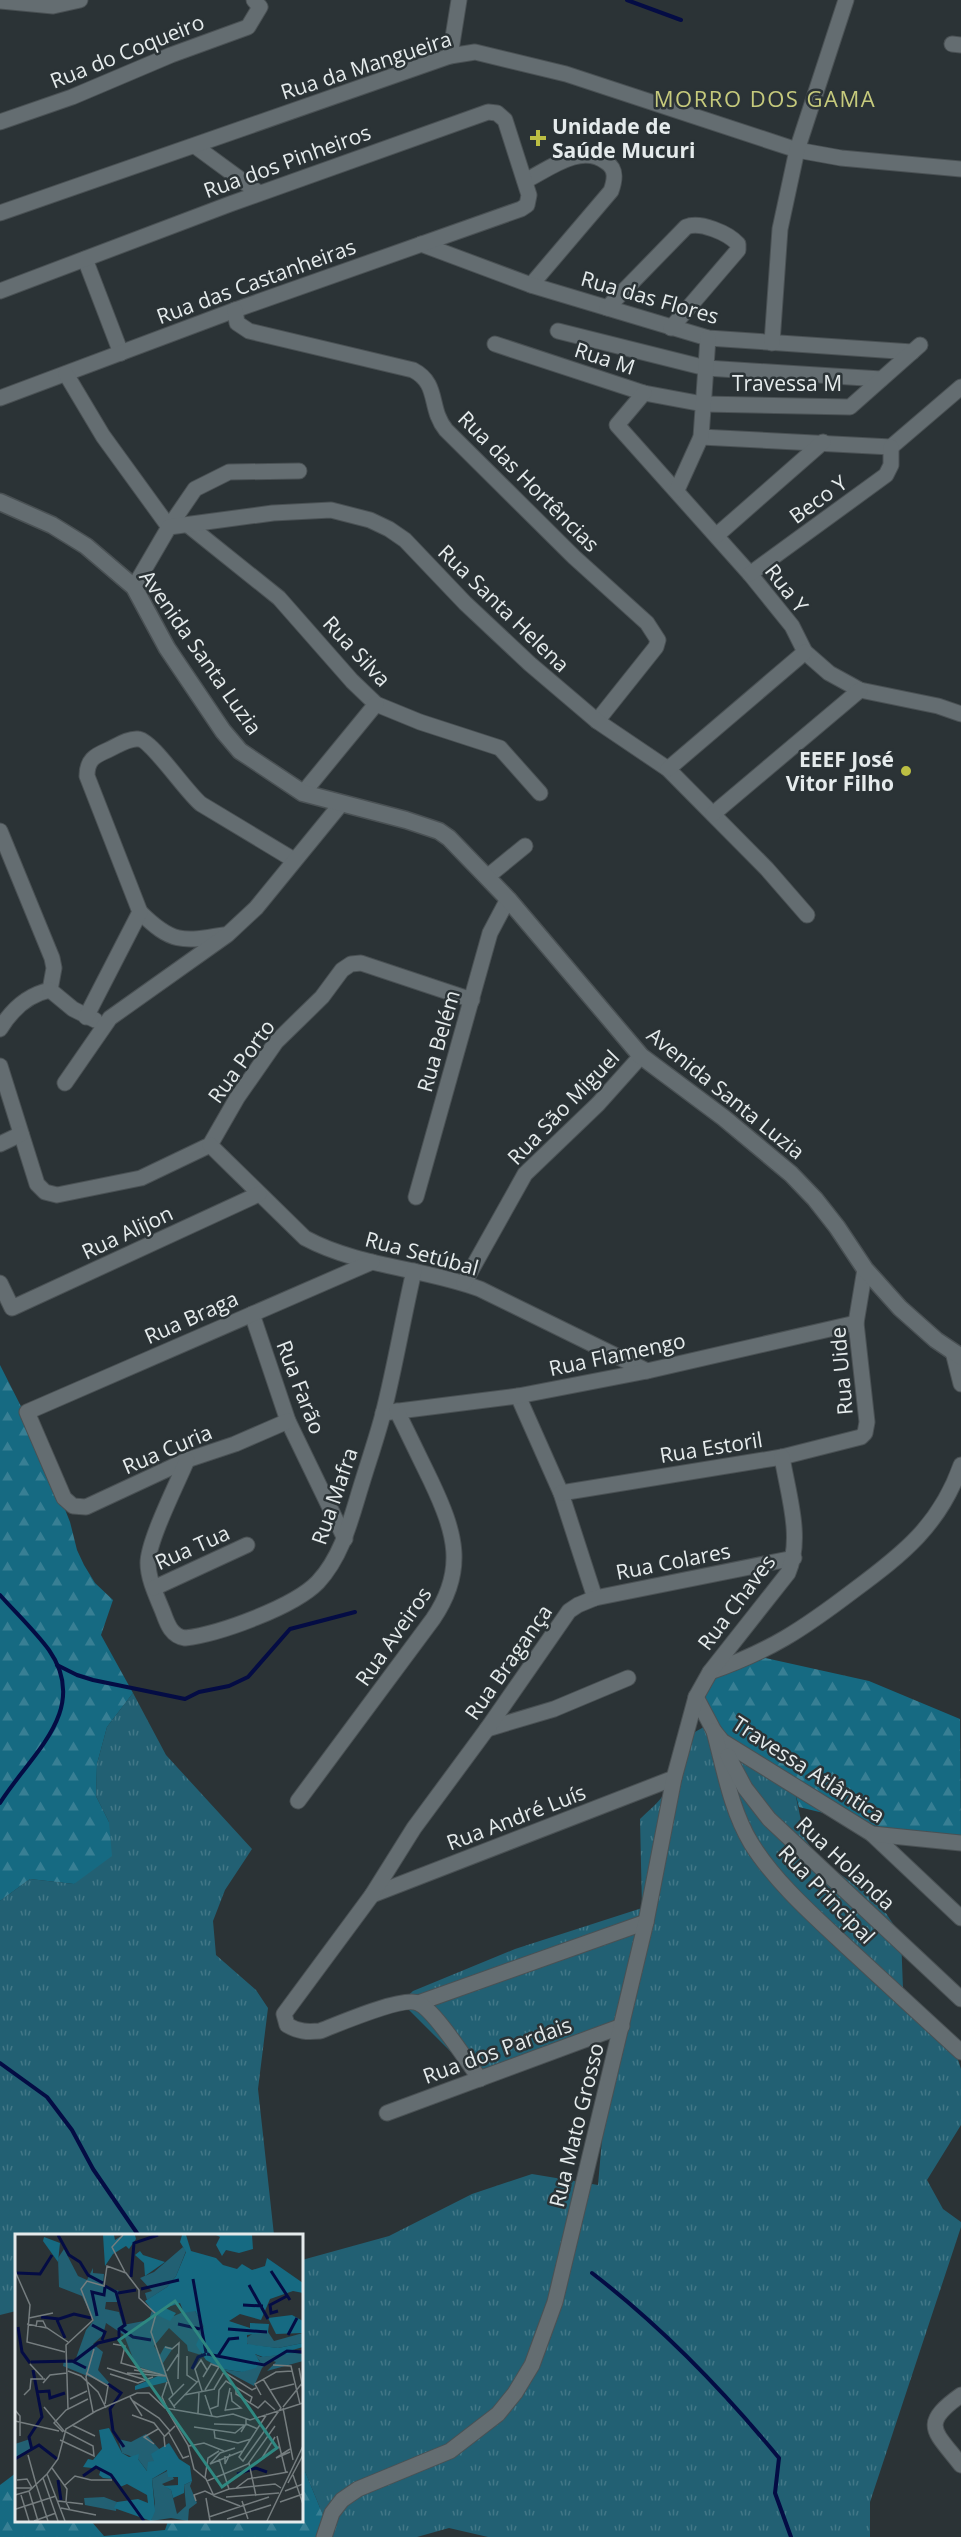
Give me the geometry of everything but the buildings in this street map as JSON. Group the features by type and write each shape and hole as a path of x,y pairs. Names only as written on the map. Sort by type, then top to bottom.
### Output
{"street":[{"path":"0,1 53,6 80,0"},
{"path":"450,57 459,0"},
{"path":"772,343 780,229 797,150 846,0"},
{"name":"Rua do Coqueiro","path":"0,122 72,97 171,55 248,27 257,4"},
{"name":"Rua da Mangueira","path":"0,213 450,57 475,52 566,74 797,150 841,158 961,168"},
{"name":"Rua dos Pinheiros","path":"0,291 259,193 488,112 497,113 505,120 529,195 527,204"},
{"path":"195,146 259,193"},
{"path":"525,181 577,155 589,154 610,165 615,180 611,191 531,285"},
{"name":"Rua das Castanheiras","path":"0,398 234,310 522,209 527,204"},
{"path":"607,308 686,227 693,224 733,239 738,244 738,250 670,328"},
{"name":"Rua das Flores","path":"421,244 531,285 708,338 916,349"},
{"path":"85,259 121,353"},
{"name":"Rua das Hortências","path":"234,310 237,323 249,331 413,370 423,375 431,386 435,412 446,430 574,557 647,623 658,640 656,647 597,721"},
{"name":"Travessa M","path":"558,331 706,368 881,379"},
{"path":"677,490 701,437 708,338"},
{"name":"Rua M","path":"495,344 644,393 703,404"},
{"name":"Travessa M","path":"703,404 850,406 916,349"},
{"path":"66,374 103,436 169,527"},
{"path":"701,437 891,447 961,387"},
{"name":"Rua Y","path":"644,393 617,425 750,574 792,626 805,652 829,673 860,690 938,706 961,714"},
{"path":"717,535 823,442"},
{"name":"Beco Y","path":"750,574 886,475 891,465 891,447"},
{"path":"134,587 169,527 195,489 230,472 299,471"},
{"name":"Avenida Santa Luzia","path":"0,502 25,511 86,546 134,587 167,648 230,741 253,760 303,793 406,820 439,831 449,838 508,899 641,1056 724,1118 791,1174 837,1227 865,1269 918,1326 957,1354"},
{"name":"Rua Santa Helena","path":"169,527 273,513 332,510 370,520 405,540 473,610 530,664 597,721 668,769 767,869 807,915"},
{"name":"Rua Silva","path":"188,525 279,598 352,681 376,704 420,722 500,748 540,793"},
{"path":"668,769 805,652"},
{"path":"712,814 860,690"},
{"path":"303,793 376,704"},
{"path":"227,935 198,939 171,937 140,912 87,776 87,765 93,757 129,740 140,738 150,745 189,795 294,860"},
{"path":"65,1083 110,1018 227,935 256,908 341,804"},
{"path":"0,831 52,958 54,968 50,990"},
{"path":"487,877 525,846"},
{"name":"Rua Belém","path":"416,1197 490,933 508,899"},
{"path":"86,1017 140,912"},
{"name":"Rua Porto","path":"210,1145 237,1098 276,1042 322,997 342,970 351,964 361,963 472,1000"},
{"path":"50,990 86,1017 98,1021 110,1018"},
{"path":"0,1029 11,1013 29,997 50,990"},
{"name":"Rua São Miguel","path":"464,1283 525,1174 598,1104 641,1056"},
{"path":"0,1066 37,1184 45,1192 57,1195 141,1178 210,1145"},
{"path":"0,1144 21,1134"},
{"name":"Rua Setúbal","path":"210,1145 306,1238 317,1244 372,1262 464,1283 647,1371"},
{"name":"Rua Alijon","path":"0,1283 12,1308 259,1194"},
{"name":"Rua Braga","path":"64,1498 27,1412 372,1262"},
{"name":"Rua Uide","path":"865,1269 856,1323 867,1422 865,1433"},
{"path":"390,1412 414,1271"},
{"name":"Rua Farão","path":"252,1314 288,1421 345,1539"},
{"name":"Rua Flamengo","path":"390,1412 518,1396 647,1371 856,1323"},
{"path":"957,1354 961,1384"},
{"path":"518,1396 561,1492 595,1598"},
{"name":"Rua Mafra","path":"154,1588 168,1626 179,1637 194,1637 258,1617 304,1593 317,1583 331,1565 345,1539 390,1412"},
{"name":"Rua Aveiros","path":"298,1801 438,1612 454,1576 453,1540 446,1514 390,1412"},
{"name":"Rua Curia","path":"64,1498 73,1506 86,1507 187,1460 235,1444 288,1421"},
{"name":"Rua Estoril","path":"561,1492 782,1457 857,1440 865,1433"},
{"name":"Rua Chaves","path":"696,1697 710,1672 788,1573 794,1558 796,1542 782,1457"},
{"path":"154,1588 148,1561 153,1540 187,1460"},
{"path":"710,1672 779,1644 895,1560 930,1524 955,1483 961,1465"},
{"name":"Rua Tua","path":"154,1588 247,1545"},
{"name":"Rua Colares","path":"595,1598 794,1558"},
{"name":"Rua Bragança","path":"418,2002 394,2004 320,2031 300,2032 287,2025 284,2020 286,2008 372,1895 414,1828 487,1729 560,1622 578,1605 595,1598"},
{"path":"487,1729 554,1709 628,1678"},
{"name":"Travessa Atlântica","path":"696,1697 718,1736 872,1834 961,1918"},
{"name":"Rua Mato Grosso","path":"324,2537 332,2513 342,2500 358,2489 450,2451 498,2414 515,2393 532,2365 555,2302 622,2026 675,1778 696,1697"},
{"name":"Rua Holanda","path":"718,1736 745,1788 769,1819 961,1999"},
{"name":"Rua Principal","path":"718,1736 741,1822 752,1844 764,1860 824,1925 961,2052"},
{"name":"Rua André Luís","path":"372,1895 675,1778"},
{"path":"872,1834 961,1843"},
{"path":"418,2002 646,1922"},
{"path":"418,2002 432,2014 480,2079"},
{"name":"Rua dos Pardais","path":"387,2113 622,2026"},
{"path":"961,2395 944,2407 933,2424 961,2465"}],"green space":[{"path":"0,1365 35,1434 70,1522 77,1550 84,1565 95,1583 113,1600 101,1635 133,1693 107,1727 97,1764 96,1796 109,1822 112,1856 74,1884 30,1879 0,1901"},
{"path":"756,1656 869,1681 960,1719 961,1844 949,1844 799,1807 794,1788 714,1724 701,1701 714,1677"},
{"path":"133,1693 166,1755 252,1849 225,1890 213,1921 216,1955 256,1990 268,2008 258,2089 274,2234 15,2234 15,2311 0,2315 0,1901 30,1879 74,1884 109,1822 96,1796 97,1764 107,1727"},
{"path":"714,1724 794,1788 805,1839 820,1860 878,1901 901,1936 903,1989 953,2044 961,2069 961,2125 927,2180 943,2209 961,2222 961,2227 870,2502 870,2537 488,2537 449,2528 417,2537 332,2537 303,2466 303,2260 389,2236 472,2194 532,2174 598,2185 612,2024 476,2086 452,2053 401,2002 413,1991 515,1949 642,1908 640,1819 665,1792 685,1742 701,1729"},
{"path":"303,2466 332,2537 0,2537 0,2485 15,2474 15,2522 92,2522 104,2536 165,2530 168,2522 303,2522"}],"waterway":[{"path":"627,0 681,20"},
{"path":"0,1595 49,1650 60,1672 63,1692 60,1712 51,1731 0,1803"},
{"path":"57,1665 93,1680 185,1699 199,1692 229,1686 248,1677 290,1629 355,1612"},
{"path":"0,2063 47,2097 72,2130 93,2169 138,2234"},
{"path":"592,2273 643,2315 691,2360 779,2458 775,2493 791,2537"}],"place":[{"name":"Unidade de Saúde Mucuri","path":"538,138"},
{"name":"EEEF José Vitor Filho","path":"906,771"}],"district":[{"name":"MORRO DOS GAMA","path":"765,98"}]}
